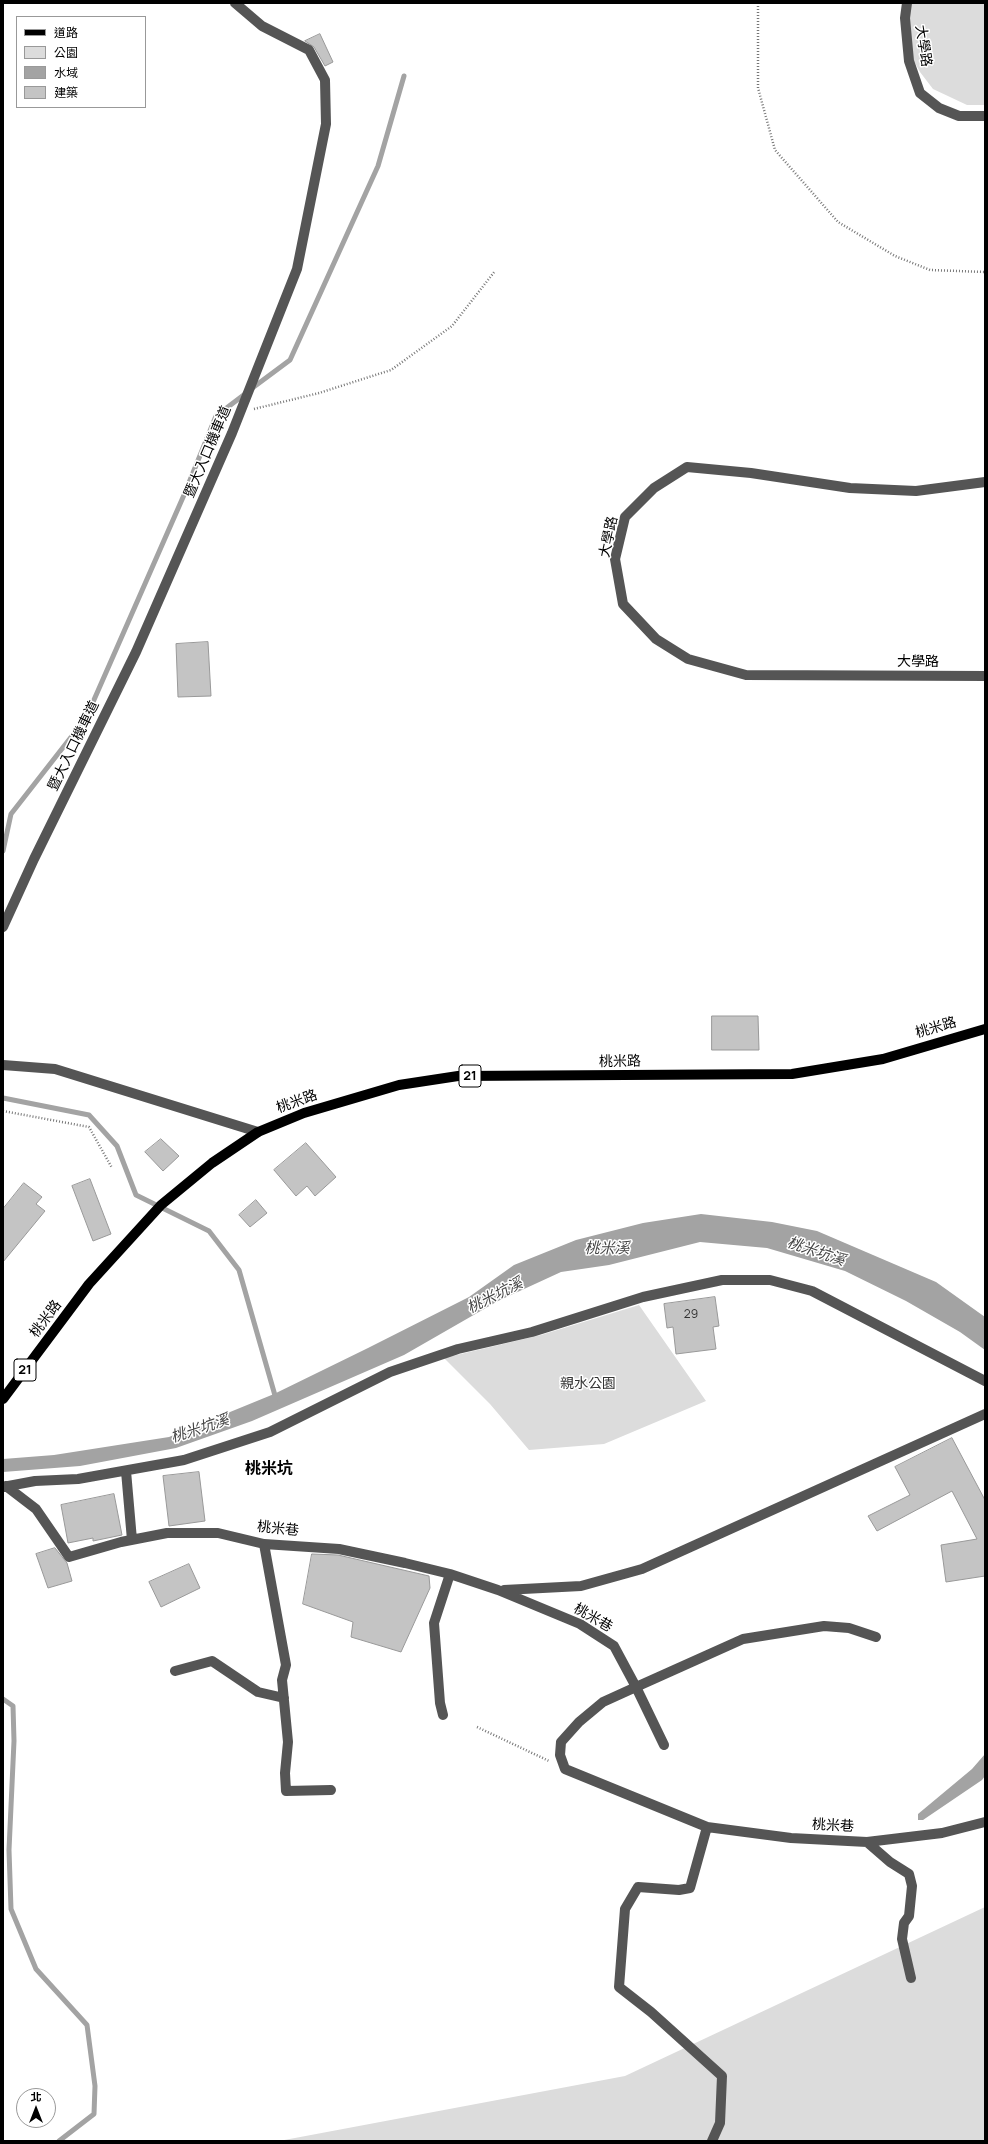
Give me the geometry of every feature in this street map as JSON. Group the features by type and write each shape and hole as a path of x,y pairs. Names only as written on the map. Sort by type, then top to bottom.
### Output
{"main road":[{"name":"桃米路","path":"3,1399 89,1284 161,1205 212,1163 258,1132 304,1113 350,1098 399,1085 458,1076 792,1074 883,1059 985,1029"}],"street":[{"name":"暨大入口機車道","path":"3,927 34,859 136,652 240,412 297,269 326,124 326,80 309,50 262,26 235,3"},
{"name":"大學路","path":"907,3 905,18 909,61 920,93 939,108 959,116 985,116"},
{"name":"大學路","path":"985,482 916,491 850,488 751,473 687,467 654,488 625,516 615,559 623,604 656,639 688,659 746,675 985,676"},
{"path":"3,1065 55,1069 258,1132"},
{"path":"5,1487 35,1481 78,1479 184,1460 270,1432 390,1372 458,1349 532,1332 643,1297 722,1280 770,1280 812,1292 985,1381"},
{"path":"498,1590 581,1586 642,1569 985,1414"},
{"path":"126,1471 132,1540"},
{"name":"桃米巷","path":"5,1487 36,1509 68,1557 121,1542 167,1533 218,1533 264,1544 339,1548 450,1574 498,1590 580,1624 614,1646 664,1745"},
{"path":"264,1544 286,1665 282,1680 288,1742 286,1791 331,1790"},
{"path":"443,1715 440,1703 434,1623 450,1574"},
{"path":"565,1769 560,1756 562,1742 579,1722 603,1702 743,1639 824,1626 849,1628 876,1637"},
{"path":"175,1671 212,1661 258,1692 284,1698"},
{"name":"桃米巷","path":"565,1769 707,1826 791,1838 867,1842 942,1833 985,1822"},
{"path":"707,1826 690,1888 679,1890 638,1887 625,1909 619,1986 651,2012 722,2076 720,2123 712,2141"},
{"path":"867,1842 890,1862 909,1874 912,1886 909,1916 904,1923 902,1939 911,1978"}],"path":[{"path":"758,3 758,88 775,150 838,222 889,252 930,270 985,272"},
{"path":"240,412 319,394 391,370 452,326 495,271"},
{"path":"3,1111 89,1127 112,1168"},
{"path":"477,1727 565,1769"}],"green space":[{"path":"910,3 985,3 985,105 967,105 933,89 920,72 910,54"},
{"name":"親水公園","path":"639,1305 706,1401 604,1444 529,1450 490,1404 444,1358 541,1335"},
{"path":"985,1907 985,2141 279,2141 625,2076"}],"water":[{"name":"桃米溪","path":"701,1214 772,1222 817,1231 936,1282 985,1317 985,1350 960,1332 906,1301 845,1271 767,1248 700,1242 609,1265 561,1272 498,1301 404,1355 252,1421 176,1448 80,1466 3,1472 3,1459 54,1455 169,1437 274,1394 368,1348 469,1297 514,1265 576,1240 643,1223"},
{"path":"985,1754 985,1776 982,1780 923,1820 918,1820 918,1814 972,1769"}],"building":[{"path":"320,34 333,62 325,66 314,47 305,41"},
{"path":"208,642 211,696 178,697 176,644"},
{"path":"712,1016 758,1016 759,1050 712,1050"},
{"path":"161,1139 179,1156 163,1171 145,1152"},
{"path":"306,1143 336,1177 315,1196 307,1186 296,1196 274,1170"},
{"path":"90,1179 111,1234 93,1241 72,1186"},
{"path":"24,1183 42,1197 36,1204 45,1211 3,1262 3,1209"},
{"path":"256,1200 267,1213 250,1227 239,1215"},
{"path":"715,1297 719,1326 713,1327 716,1349 676,1354 673,1327 667,1328 664,1304"},
{"path":"952,1438 985,1500 985,1576 946,1582 941,1545 977,1539 952,1491 877,1531 868,1516 910,1495 895,1467"},
{"path":"199,1472 205,1521 169,1526 163,1476"},
{"path":"114,1494 122,1535 93,1541 93,1538 68,1543 61,1505"},
{"path":"55,1548 67,1563 72,1581 48,1588 36,1554"},
{"path":"312,1554 338,1555 429,1576 430,1588 401,1652 351,1637 353,1622 303,1604"},
{"path":"189,1564 200,1588 161,1607 149,1582"}],"waterway":[{"path":"251,389 290,360 378,166 404,76"},
{"path":"3,851 11,814 86,718 184,495 216,416 245,394"},
{"path":"3,1098 89,1115 117,1146 136,1195 209,1231 239,1270 276,1399"},
{"path":"3,1699 13,1706 14,1741 9,1850 11,1909 36,1969 87,2025 95,2086 94,2114 59,2141"}],"district":[{"name":"桃米坑","path":"269,1470"}],"water label":[{"name":"桃米坑溪","path":"816,1252"},
{"name":"桃米坑溪","path":"495,1296"},
{"name":"桃米坑溪","path":"200,1429"}]}
